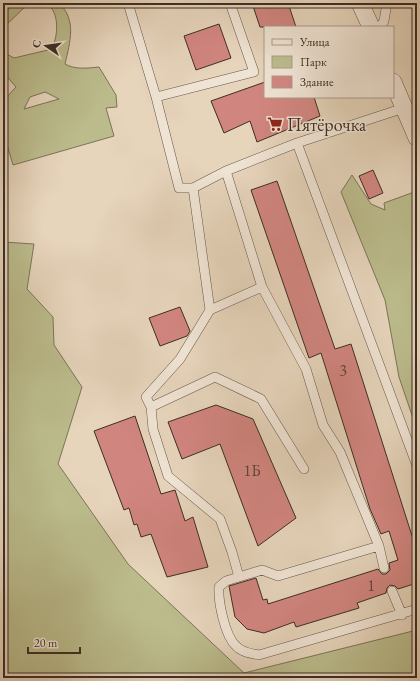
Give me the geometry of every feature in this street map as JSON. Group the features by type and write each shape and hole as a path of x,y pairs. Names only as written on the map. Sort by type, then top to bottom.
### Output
{"street":[{"path":"360,3 371,26"},
{"path":"394,84 417,138"}],"lane":[{"path":"3,8 8,3"},
{"path":"128,3 156,97 179,188 193,188 226,171 297,143 404,108"},
{"path":"156,97 254,72 230,3"},
{"path":"381,26 384,21 386,3"},
{"path":"297,143 417,466"},
{"path":"226,171 262,287 306,369 323,425 340,452 379,546 384,568"},
{"path":"193,188 210,310"},
{"path":"239,577 220,519 168,476 153,429 151,407 146,397 180,359 210,310 262,287"},
{"path":"151,407 215,377 261,399 304,469"},
{"path":"379,546 278,576 262,570 226,581 219,587 218,596 226,631 236,646 251,654 259,655 417,609"},
{"path":"392,591 402,614"}],"green space":[{"path":"13,3 29,3 3,28 3,13"},
{"path":"47,3 59,3 65,10 70,24 71,32 69,48 65,64 77,68 99,67 116,95 117,107 106,108 114,136 13,165 3,131 3,101 16,87 3,72 3,52 14,58 52,49 56,37 57,25 51,8","holes":["45,92 59,99 24,109 30,97"]},
{"path":"352,175 371,204 385,210 384,203 417,191 417,430 399,377 385,300 341,192"},
{"path":"3,242 34,244 27,289 53,317 54,345 82,387 58,464 128,564 244,673 417,630 417,678 3,678"}],"building":[{"path":"252,3 288,3 296,26 260,27"},
{"path":"219,24 231,58 196,70 184,36"},
{"path":"264,82 264,98 314,98 320,116 257,142 250,121 224,133 211,101"},
{"path":"373,170 383,193 369,199 359,176"},
{"path":"277,181 335,349 351,344 413,539 417,538 417,583 398,589 395,586 390,585 387,588 386,593 357,603 359,608 296,627 294,622 264,633 247,629 235,617 229,586 256,578 263,600 267,599 268,604 378,569 382,574 386,574 390,570 389,563 398,560 389,531 381,534 370,509 321,353 309,358 251,190"},
{"path":"180,307 190,331 187,336 160,346 149,318"},
{"path":"216,405 253,419 296,518 258,546 220,444 182,459 168,422"},
{"path":"135,416 161,494 175,490 185,521 193,517 208,567 167,577 151,534 141,537 137,524 134,525 129,508 124,510 94,431"}],"place":[{"name":"Пятёрочка","path":"275,124"}]}
